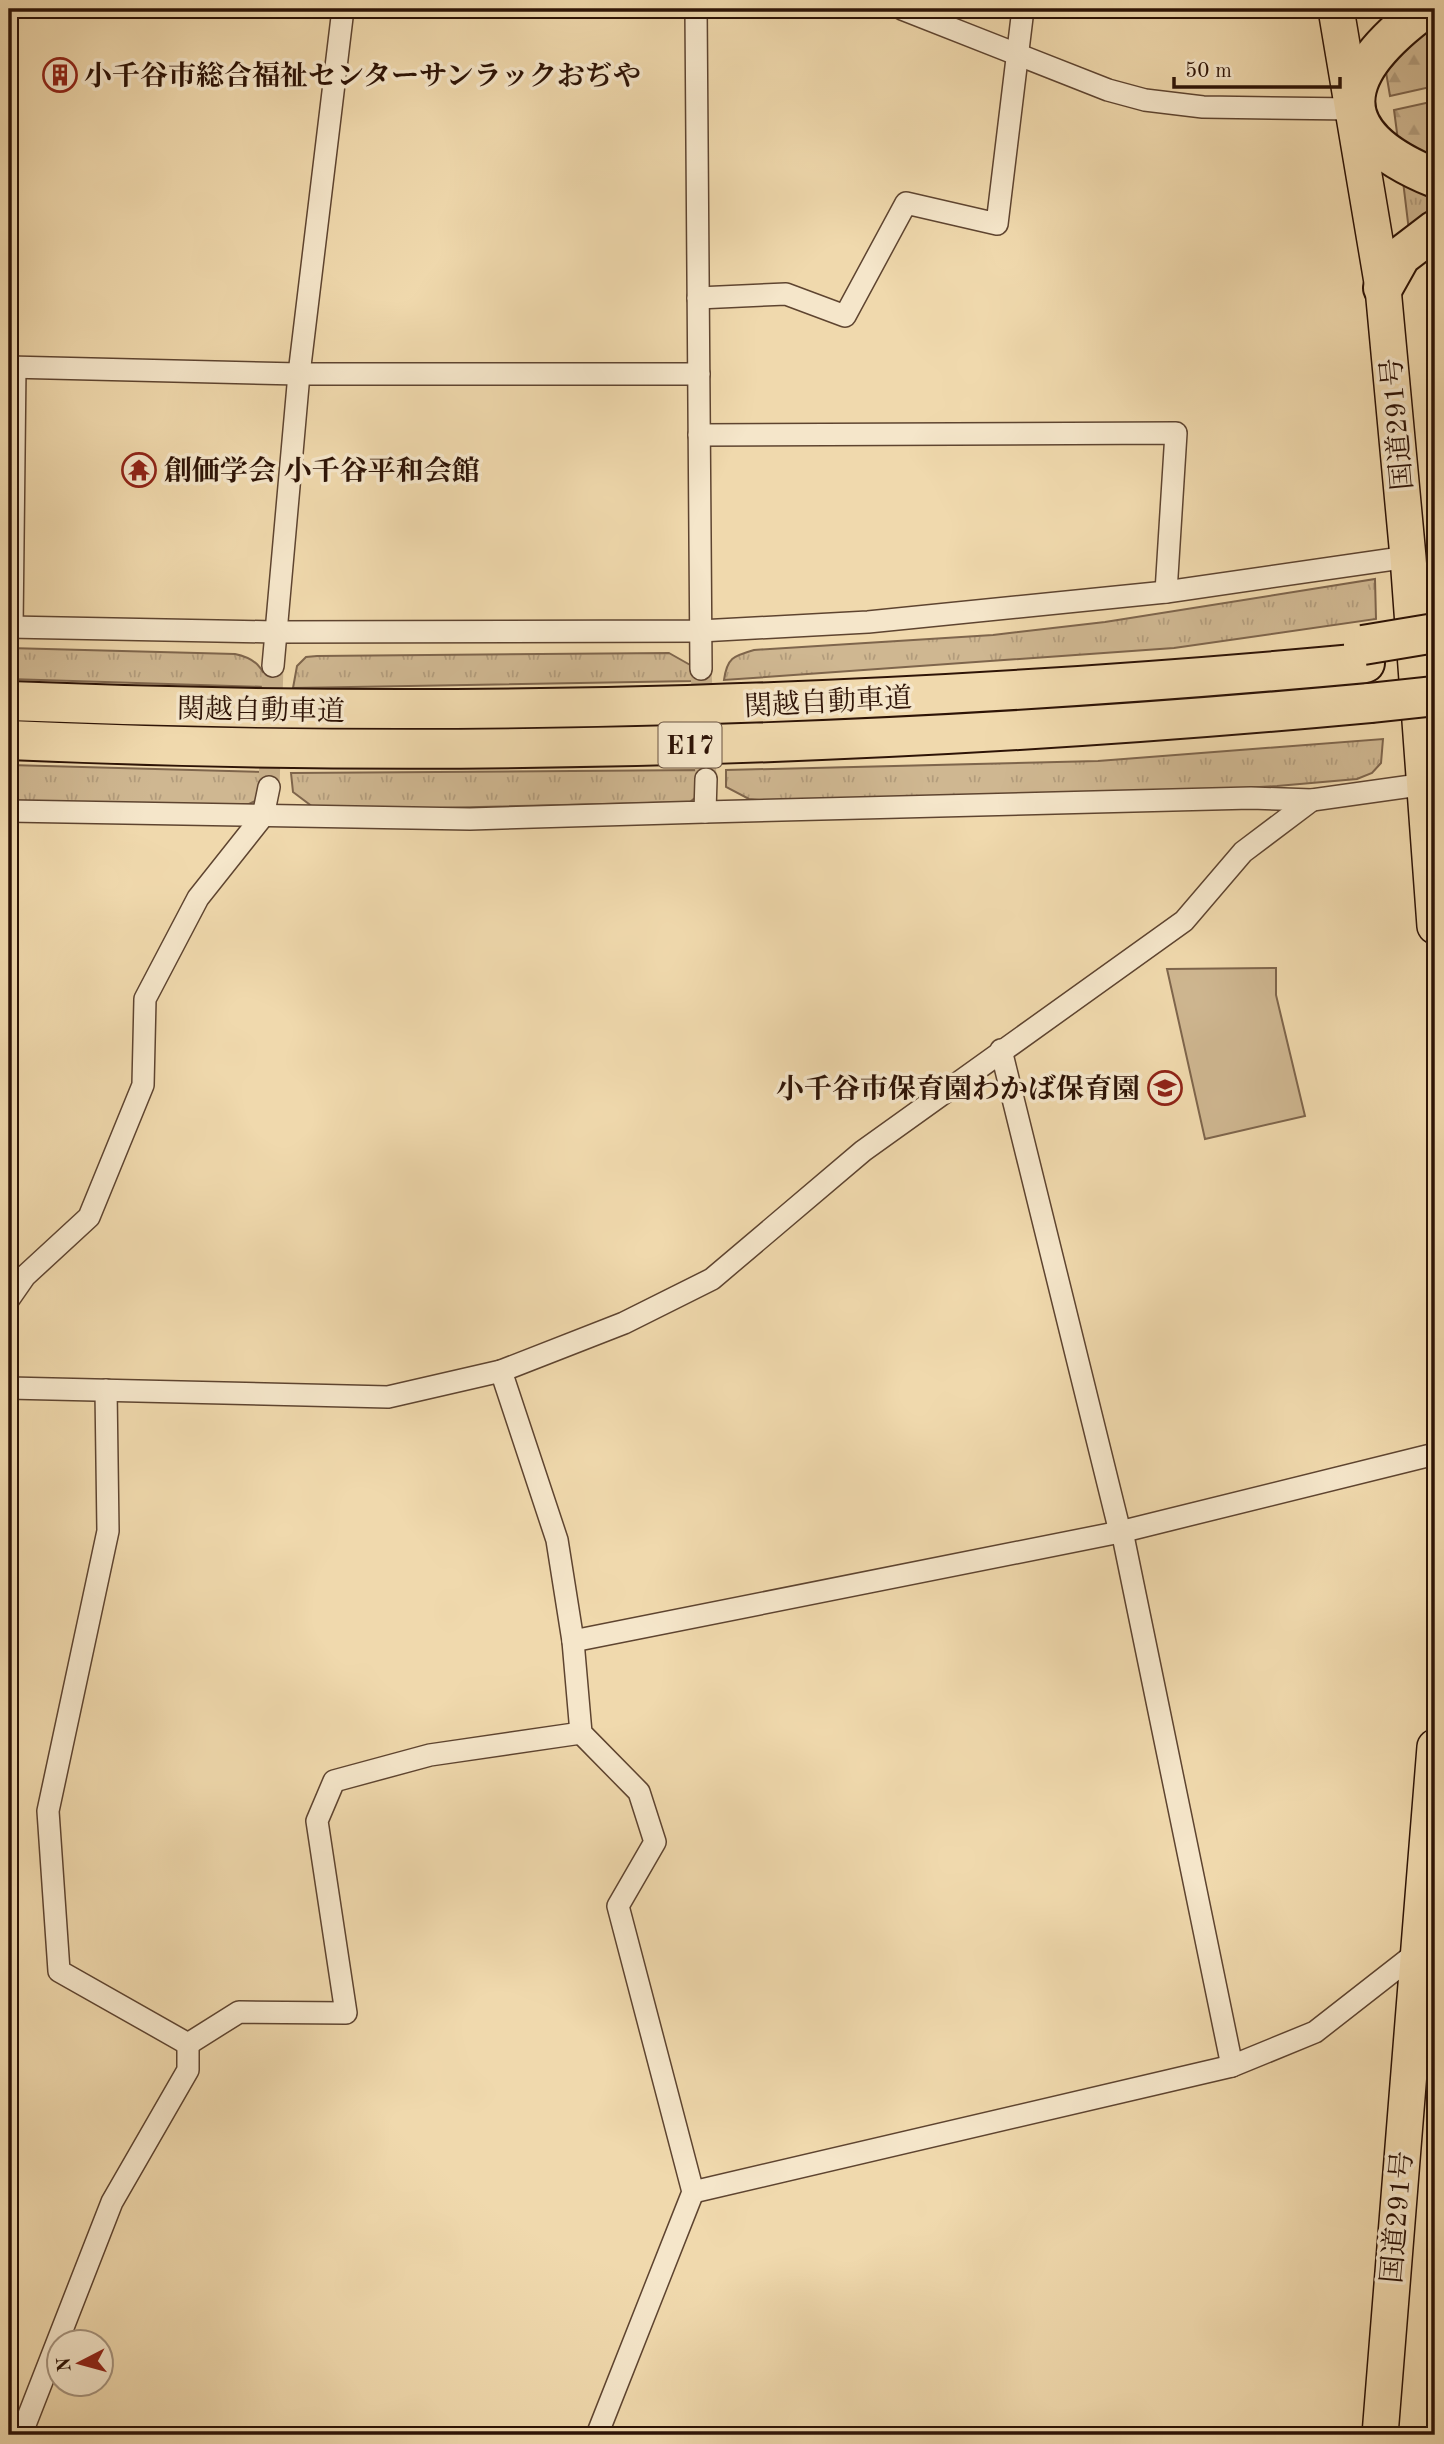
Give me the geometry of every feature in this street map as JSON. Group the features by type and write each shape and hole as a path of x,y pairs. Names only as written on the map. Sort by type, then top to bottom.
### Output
{"highway":[{"name":"国道291号","path":"1336,9 1383,288 1430,784 1435,926"},
{"path":"1425,9 1383,43 1373,56 1364,71 1354,109 1375,146 1405,166 1435,178"},
{"path":"1383,288 1401,256 1435,230"},
{"path":"1364,654 1435,633"},
{"name":"関越自動車道","path":"9,701 393,712 646,708 1010,692 1364,654 1435,655"},
{"name":"関越自動車道","path":"9,740 392,751 828,742 1370,709 1435,696"},
{"path":"1370,709 1435,709"},
{"name":"国道291号","path":"1380,2435 1426,1942 1435,1747"}],"street":[{"path":"273,666 299,374 343,9"},
{"path":"696,9 701,669"},
{"path":"902,9 1108,90 1145,100 1203,107 1354,109"},
{"path":"698,298 786,294 845,316 906,203 997,224 1023,9"},
{"path":"699,374 299,374 12,367 11,628 275,632 700,631 869,622 1166,592 1408,557"},
{"path":"699,435 1176,433 1166,592"},
{"path":"705,811 706,779"},
{"path":"9,811 470,819 705,811 1251,799 1312,800 1430,784"},
{"path":"9,1299 25,1276 89,1217 143,1085 145,999 198,898 264,816 269,787"},
{"path":"9,1388 388,1397 501,1371 624,1323 712,1279 863,1151 1184,922 1243,852 1312,800"},
{"path":"1001,1050 1121,1532 1232,2066"},
{"path":"501,1371 557,1541 573,1641 581,1733 639,1792 655,1842 618,1906 693,2192 597,2435"},
{"path":"106,1390 108,1531 48,1811 59,1970 188,2044"},
{"path":"573,1641 1121,1532 1435,1454"},
{"path":"188,2044 239,2012 346,2013 317,1821 334,1781 430,1755 581,1733"},
{"path":"693,2192 1232,2066 1315,2032 1426,1942"},
{"path":"21,2435 111,2202 188,2070 188,2044"}],"green space":[{"path":"1435,22 1435,86 1390,96 1385,66"},
{"path":"1435,101 1435,163 1399,148 1394,110"},
{"path":"1403,181 1435,195 1435,216 1409,231"},
{"path":"1375,579 1376,619 1174,648 724,680 732,659 754,650 993,635 1105,622"},
{"path":"9,648 235,654 257,664 264,674 267,687 9,679"},
{"path":"669,653 692,666 693,681 293,688 297,666 306,657"},
{"path":"1383,739 1381,763 1372,773 1357,779 1277,786 1116,796 770,801 749,799 726,787 726,770 1098,761"},
{"path":"9,765 267,772 263,797 249,804 216,808 9,802"},
{"path":"701,770 696,797 690,802 357,810 313,807 293,792 291,773"},
{"path":"1276,968 1276,995 1305,1116 1205,1139 1167,969"}],"tunnel":[{"path":"269,787 273,666"},
{"path":"701,669 706,779"}],"place":[{"name":"小千谷市総合福祉センターサンラックおぢや","path":"60,75"},
{"name":"創価学会 小千谷平和会館","path":"139,470"},
{"name":"小千谷市保育園わかば保育園","path":"1165,1088"}]}
